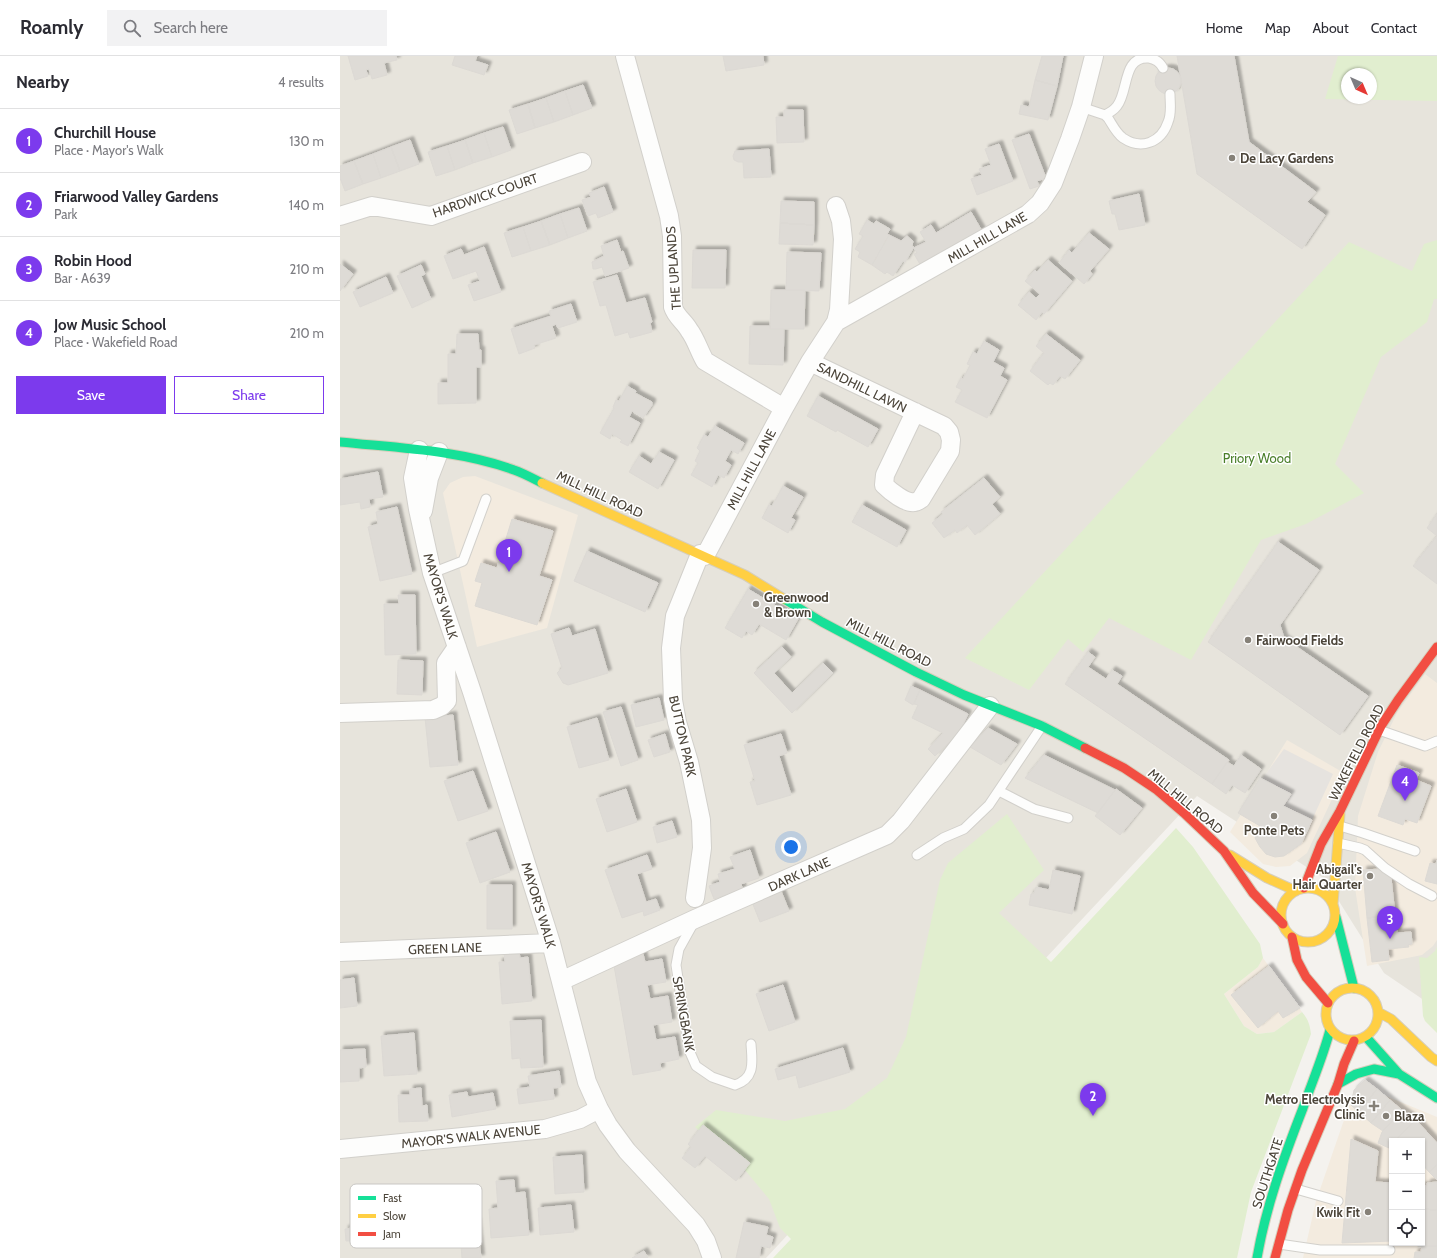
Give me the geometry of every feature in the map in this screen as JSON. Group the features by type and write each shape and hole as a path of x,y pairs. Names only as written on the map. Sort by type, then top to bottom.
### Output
{"main road":[{"name":"MILL HILL ROAD","path":"340,442 439,452 472,458 514,470 746,575 835,629 916,672 990,706 1042,726 1124,768 1157,790 1224,851 1267,878 1300,889"},
{"name":"WAKEFIELD ROAD","path":"1300,889 1321,844 1340,811 1379,730 1398,700 1437,647"},
{"name":"WAKEFIELD ROAD","path":"1333,904 1340,811"},
{"name":"MILL HILL ROAD","path":"1224,851 1253,893 1283,924"},
{"path":"1336,917 1332,929 1323,938 1316,941 1307,942 1299,941 1292,937 1286,931 1281,916 1285,901 1290,895 1300,889 1313,888 1328,896 1333,904 1354,988"},
{"path":"1292,937 1297,960 1306,977 1328,1003"},
{"path":"1346,988 1362,989 1368,993 1377,1005 1378,1012 1376,1026 1366,1037 1354,1041 1345,1040 1330,1030 1325,1012 1328,1003 1332,996 1346,988"},
{"path":"1378,1012 1391,1019 1437,1061"},
{"name":"SOUTHGATE","path":"1257,1258 1259,1244 1276,1183 1325,1050 1330,1030"},
{"path":"1366,1037 1399,1074 1431,1096 1437,1098"},
{"path":"1275,1258 1296,1189 1312,1144 1338,1084 1344,1064 1354,1041"},
{"path":"1338,1084 1356,1074 1374,1069 1399,1074"}],"street":[{"name":"THE UPLANDS","path":"625,56 670,216 672,236 673,307 675,314 690,330 699,351 706,361 784,408"},
{"name":"MILL HILL LANE","path":"836,322 1028,214 1040,203 1053,182 1070,139 1081,107 1094,56"},
{"name":"HARDWICK COURT","path":"340,216 372,206 431,216 582,162"},
{"name":"MILL HILL LANE","path":"702,555 810,362 836,322 839,310 843,239 841,221 836,206"},
{"name":"SANDHILL LAWN","path":"810,362 915,412 944,426 949,432 951,440 950,452 921,499 915,503 908,502 889,491 884,485 885,475 915,412"},
{"name":"MAYOR'S WALK","path":"419,450 413,478 432,573 551,943 587,1082 608,1125 627,1151 696,1225 706,1240 712,1258"},
{"name":"MAYOR'S WALK","path":"421,521 429,478 439,452"},
{"name":"BUTTON PARK","path":"695,898 702,848 701,820 689,762 677,722 673,700 671,648 675,616 702,555"},
{"path":"340,713 433,710 442,706 447,701 446,663 457,647"},
{"name":"DARK LANE","path":"561,981 695,919 887,835 901,821 990,706"},
{"name":"GREEN LANE","path":"340,952 551,943"},
{"name":"MAYOR'S WALK AVENUE","path":"340,1149 545,1129 580,1119 599,1109"}],"lane":[{"path":"1105,115 1118,106 1133,62 1138,59 1152,58 1161,64 1163,68"},
{"path":"1081,107 1105,115 1121,137 1130,142 1143,145 1158,137 1168,123 1171,114 1170,94"},
{"path":"432,573 463,561 486,499"},
{"path":"917,855 942,838 964,829 989,804 1042,726"},
{"path":"1379,730 1424,746 1437,741"},
{"path":"999,791 1034,809 1068,818"},
{"path":"1340,826 1415,851"},
{"path":"1338,843 1365,850 1385,868 1409,884 1432,896"},
{"name":"SPRINGBANK","path":"695,919 679,949 676,965 689,1050 696,1066 712,1077 735,1085 742,1083 748,1078 752,1067 751,1044"},
{"path":"1296,1189 1338,1201"},
{"path":"1279,1244 1320,1250 1390,1250"}],"shaded area":[{"path":"340,56 1437,56 1437,1009 1384,973 1325,879 1197,796 766,1258 340,1258"},
{"path":"475,476 578,515 547,628 477,647 443,493 450,483 463,477"},
{"path":"1425,674 1437,683 1437,940 1433,946 1422,955 1367,966 1355,888 1358,816 1378,752 1397,713"},
{"path":"1287,740 1344,773 1307,853 1290,866 1276,867 1263,864 1230,832"},
{"name":"Ponte Pets","path":"1284,749 1333,774 1312,820 1283,806 1290,794 1262,779"},
{"path":"1263,958 1302,1012 1274,1032 1257,1034 1244,1026 1224,994 1258,967"},
{"path":"1364,1087 1437,1117 1437,1258 1303,1258 1316,1201 1353,1094"}],"green space":[{"path":"1338,56 1437,56 1437,101 1377,100 1377,68 1341,68 1341,99 1325,99"},
{"name":"Priory Wood","path":"1437,240 1437,299 1434,299 1427,322 1381,357 1335,464 1364,493 1306,524 1261,540 1191,660 1109,618 1083,652 1068,639 1029,690 965,658 1349,242 1412,271 1424,244"},
{"path":"1007,814 1044,870 999,913 1051,962 1176,828 1193,847 1260,944 1263,958 1258,967 1224,994 1244,1026 1257,1034 1274,1032 1302,1012 1307,1020 1311,1034 1251,1192 1237,1258 773,1258 791,1239 780,1228 769,1199 745,1170 695,1127 716,1110 785,1121 845,1109 887,1078 906,1037 940,880 948,863"},
{"path":"1437,947 1437,1033 1425,1021 1423,1016 1419,957 1427,958 1435,951"}],"building":[{"path":"348,56 396,56 397,60 384,63 387,75 372,79 369,69 366,70 368,76 355,80"},
{"path":"455,56 477,56 475,61 488,65 484,75 452,65"},
{"path":"723,56 763,56 764,65 726,71"},
{"path":"1042,56 1063,56 1057,86 1035,80"},
{"name":"De Lacy Gardens","path":"1177,56 1234,56 1249,142 1316,192 1307,202 1325,215 1302,249 1197,174"},
{"path":"1168,68 1177,72 1181,81 1177,90 1168,94 1159,90 1155,81 1159,72"},
{"path":"1035,80 1057,86 1048,120 1019,114 1021,105 1029,107"},
{"path":"583,85 592,108 573,115 565,91"},
{"path":"565,91 573,115 554,122 546,98"},
{"path":"546,98 554,122 535,128 528,104"},
{"path":"528,104 535,128 517,134 509,110"},
{"path":"784,110 803,110 804,142 777,143 776,117 784,117"},
{"path":"503,127 511,150 492,157 484,133"},
{"path":"484,133 492,157 473,163 465,140"},
{"path":"1029,134 1046,178 1037,181 1039,186 1030,189 1012,140"},
{"path":"410,140 419,164 400,171 391,147"},
{"path":"465,140 473,163 455,170 447,146"},
{"path":"999,144 1013,181 977,195 971,179 982,175 979,169 991,165 985,149"},
{"path":"447,146 455,170 436,176 428,152"},
{"path":"391,147 400,171 381,178 373,154"},
{"path":"769,149 771,177 744,178 743,162 734,160 733,156 735,151"},
{"path":"373,154 381,178 363,184 354,161"},
{"path":"354,161 363,184 345,191 340,178 340,166"},
{"path":"604,187 613,212 598,218 596,213 588,216 582,200 591,197 589,193"},
{"path":"1139,194 1145,225 1119,230 1115,214 1112,214 1109,201"},
{"path":"781,201 814,202 814,225 780,223"},
{"path":"579,208 587,231 568,238 560,214"},
{"path":"971,212 982,231 921,266 914,254 917,253 914,248 926,242 920,232 931,225 936,233"},
{"path":"560,214 568,238 550,245 541,221"},
{"path":"867,220 874,224 876,221 890,229 887,234 889,235 872,265 858,257 860,252 855,249 863,236 859,234"},
{"path":"541,221 550,245 531,251 523,227"},
{"path":"780,223 814,225 813,245 779,244"},
{"path":"523,227 531,251 512,257 504,233"},
{"path":"1089,233 1109,249 1090,271 1092,274 1084,284 1059,263 1069,250 1072,253"},
{"path":"889,235 901,241 907,236 913,241 912,246 914,247 905,262 903,261 893,276 887,272 885,274 872,265"},
{"path":"617,240 629,268 605,276 602,267 593,269 592,262 604,256 601,246"},
{"path":"484,247 501,292 474,301 468,285 480,281 476,271 453,279 444,256 461,249 464,255"},
{"path":"693,250 726,250 725,288 692,288"},
{"path":"787,252 821,253 819,291 786,290"},
{"path":"1048,260 1072,281 1044,314 1042,312 1036,320 1018,305 1029,292 1036,298 1040,294 1025,281 1035,270 1037,272"},
{"path":"340,264 353,274 340,291"},
{"path":"421,265 425,274 421,276 431,299 412,308 397,276"},
{"path":"617,275 626,303 645,298 652,322 650,323 652,332 630,338 628,332 615,336 606,305 600,306 593,282"},
{"path":"386,277 393,293 360,307 353,292"},
{"path":"771,290 805,290 804,329 770,329"},
{"path":"571,304 577,322 558,328 556,324 552,326 556,338 534,345 535,348 519,354 511,329 551,316 549,311"},
{"path":"750,326 770,326 770,329 784,329 783,365 749,364"},
{"path":"457,334 478,334 479,350 481,350 481,367 476,367 476,403 438,404 438,383 448,383 448,354 456,354"},
{"path":"1046,334 1080,360 1065,379 1060,376 1053,385 1050,383 1048,385 1030,371 1044,353 1036,346"},
{"path":"984,341 999,350 993,362 1004,368 1000,376 1007,380 987,418 955,402 962,390 956,387 961,378 963,379 970,365 967,364 973,352 977,354"},
{"path":"627,386 636,391 635,393 652,402 652,405 643,418 632,411 629,417 640,423 628,446 620,442 622,440 612,434 610,439 600,433 614,408 613,407 616,400 619,401"},
{"path":"818,396 878,429 868,447 807,416"},
{"path":"715,426 744,443 738,454 731,450 725,461 731,465 724,478 718,475 712,487 691,475 698,463 695,461 700,451 697,448 704,435 708,437"},
{"path":"659,452 674,460 658,489 629,472 639,456 651,464"},
{"path":"378,472 383,497 369,499 370,507 361,509 360,502 340,505 340,479"},
{"path":"984,478 1000,497 992,504 1000,514 975,535 967,525 957,533 955,530 944,538 932,523 943,514 941,512"},
{"path":"783,486 803,497 791,518 795,520 788,533 762,518 769,505 772,506"},
{"path":"862,505 906,530 897,547 852,522"},
{"path":"397,507 412,574 380,581 368,527 378,524 376,512"},
{"path":"1437,514 1437,536 1427,528"},
{"path":"512,519 553,531 539,576 552,580 537,625 475,606 482,583 475,581 481,563 497,568"},
{"path":"1437,536 1437,584 1413,566"},
{"name":"Fairwood Fields","path":"1278,542 1319,570 1280,625 1284,638 1368,696 1340,735 1208,642"},
{"path":"587,551 658,583 645,612 574,581"},
{"name":"Greenwood & Brown","path":"748,589 798,619 786,640 759,624 752,635 746,631 742,638 725,628"},
{"path":"398,595 415,595 416,654 385,655 384,604 399,604"},
{"path":"569,628 572,636 595,629 608,673 568,685 563,683 557,673 562,668 551,634"},
{"path":"782,647 791,657 774,673 792,693 823,663 833,673 792,713 754,673"},
{"path":"1088,652 1095,657 1088,667 1106,679 1112,670 1122,676 1117,684 1229,760 1212,784 1065,684"},
{"path":"398,660 423,661 422,695 397,694"},
{"path":"911,686 920,690 913,705 905,700"},
{"path":"920,690 968,714 959,733 935,756 928,749 943,733 912,718 918,705 914,704"},
{"path":"659,698 664,720 636,727 631,705"},
{"path":"621,707 638,760 621,766 603,712"},
{"path":"453,715 458,765 430,767 425,718"},
{"path":"597,718 609,760 579,768 567,727"},
{"path":"988,728 1017,744 1001,765 970,747"},
{"path":"665,734 670,752 654,757 648,740"},
{"path":"781,734 787,753 779,756 791,795 757,805 750,782 755,781 744,745"},
{"path":"1044,755 1115,790 1098,813 1025,778"},
{"path":"1241,755 1261,769 1245,793 1232,785 1226,794 1212,784 1227,762 1234,766"},
{"path":"1397,765 1419,773 1416,780 1431,786 1417,823 1405,819 1403,825 1378,816"},
{"path":"473,771 488,811 458,821 444,781"},
{"name":"Ponte Pets","path":"1260,778 1291,794 1283,806 1312,820 1301,844 1284,856 1275,857 1266,854 1255,838 1260,826 1238,813"},
{"path":"626,789 637,822 607,832 596,799"},
{"path":"1116,789 1142,808 1120,835 1095,816"},
{"path":"672,821 677,837 657,843 653,827"},
{"path":"496,832 510,872 480,883 466,843"},
{"path":"750,850 759,878 741,884 743,890 714,899 709,886 720,882 718,874 735,869 730,857"},
{"path":"647,855 652,869 637,874 646,902 656,899 660,910 644,916 643,911 622,918 605,870"},
{"path":"1437,860 1437,884 1425,881 1430,863 1436,864"},
{"path":"1383,869 1391,878 1395,915 1367,918 1363,870"},
{"path":"1053,870 1080,876 1072,914 1029,905 1031,894 1034,893 1036,887 1049,890"},
{"path":"487,885 512,885 512,929 487,929"},
{"path":"781,891 789,911 760,922 752,902"},
{"path":"1384,916 1385,931 1397,930 1397,933 1411,932 1412,944 1408,945 1409,947 1388,949 1389,960 1372,962 1367,918"},
{"path":"519,952 520,958 528,957 532,1001 502,1004 499,962 505,962 504,953"},
{"path":"643,954 645,962 662,959 666,982 647,985 650,999 668,996 672,1022 653,1025 656,1040 675,1037 679,1059 660,1063 661,1070 633,1075 613,960"},
{"path":"1269,966 1300,1008 1283,1018 1278,1011 1258,1028 1231,995"},
{"path":"354,978 357,1006 340,1008 340,980"},
{"path":"783,985 795,1022 769,1031 756,994"},
{"path":"541,1020 543,1067 521,1068 520,1058 512,1059 510,1021"},
{"path":"414,1033 417,1074 384,1076 381,1036"},
{"path":"843,1048 850,1072 799,1088 796,1075 778,1080 775,1069"},
{"path":"365,1049 366,1067 359,1068 359,1081 340,1082 340,1050"},
{"path":"559,1071 561,1087 553,1088 554,1099 519,1104 517,1089 530,1087 528,1076"},
{"path":"1365,1080 1377,1089 1359,1112 1351,1105 1354,1090"},
{"path":"421,1088 422,1106 427,1105 428,1121 399,1122 398,1095 410,1095 410,1089"},
{"name":"Metro Electrolysis Clinic","path":"1377,1089 1390,1100 1371,1123 1359,1112"},
{"path":"467,1092 468,1097 493,1093 496,1109 452,1117 449,1095"},
{"name":"Blaza","path":"1390,1100 1402,1110 1383,1131 1371,1123"},
{"path":"1402,1110 1416,1120 1397,1138 1389,1138 1389,1148 1378,1143 1382,1132"},
{"path":"1416,1120 1437,1143 1437,1165 1429,1172 1425,1167 1425,1138 1398,1137"},
{"path":"703,1125 750,1163 736,1181 705,1156 695,1168 682,1158 691,1147 688,1144"},
{"name":"Kwik Fit","path":"1351,1139 1378,1151 1375,1182 1389,1183 1389,1241 1342,1243"},
{"path":"582,1155 584,1192 555,1194 553,1157"},
{"path":"1437,1165 1437,1180 1429,1172"},
{"path":"514,1180 515,1193 525,1192 529,1235 491,1238 489,1209 498,1208 496,1181"},
{"path":"1437,1182 1437,1210 1425,1209 1425,1186 1427,1186 1427,1183"},
{"path":"571,1205 574,1232 540,1235 538,1208"},
{"path":"1425,1209 1437,1210 1437,1246 1418,1247 1425,1246"},
{"path":"744,1222 768,1227 766,1235 773,1237 770,1248 761,1246 759,1258 736,1258"},
{"path":"350,1228 350,1241 346,1241 345,1229"},
{"path":"1422,1246 1437,1246 1437,1258 1414,1258 1415,1252 1421,1252"},
{"path":"461,1248 480,1248 481,1258 462,1258"},
{"path":"644,1251 648,1258 632,1258"}],"traffic: fast":[{"path":"340,442 406,448 472,458 514,470 542,483"},
{"path":"784,599 822,622 916,672 964,695 1042,726 1085,748"},
{"path":"1336,917 1354,988"},
{"path":"1257,1258 1265,1220 1276,1182 1321,1060 1330,1030"},
{"path":"1366,1037 1399,1074 1437,1098"},
{"path":"1338,1084 1356,1074 1374,1069 1399,1074"}],"traffic: slow":[{"path":"542,483 745,575 784,599"},
{"path":"1333,904 1340,814"},
{"path":"1230,855 1267,878 1296,891"},
{"path":"1303,888 1313,888 1327,896 1333,905 1335,915 1333,925 1327,934 1313,942 1303,942 1293,937 1286,930 1281,920 1281,910 1286,900 1293,893 1303,888"},
{"path":"1347,988 1357,988 1371,995 1378,1009 1378,1014 1378,1019 1371,1033 1357,1040 1347,1040 1337,1036 1330,1029 1326,1019 1326,1009 1330,999 1337,992 1347,988"},
{"path":"1378,1012 1391,1019 1437,1061"}],"traffic: jam":[{"path":"1304,888 1321,844 1340,811 1381,726 1437,647"},
{"path":"1085,748 1124,768 1157,790 1184,813 1224,851 1253,893 1283,924"},
{"path":"1292,937 1297,960 1306,977 1328,1003"},
{"path":"1275,1258 1288,1210 1302,1170 1338,1084 1344,1064 1354,1041"}],"place":[{"name":"De Lacy Gardens","path":"1232,158"},
{"name":"Churchill House","path":"509,572"},
{"name":"Greenwood & Brown","path":"756,604"},
{"name":"Fairwood Fields","path":"1248,640"},
{"name":"Jow Music School","path":"1405,801"},
{"name":"Ponte Pets","path":"1274,816"},
{"name":"Abigail’s Hair Quarter","path":"1370,876"},
{"name":"Robin Hood","path":"1390,939"},
{"name":"Metro Electrolysis Clinic","path":"1374,1106"},
{"name":"Friarwood Valley Gardens","path":"1093,1116"},
{"name":"Blaza","path":"1386,1116"},
{"name":"Kwik Fit","path":"1368,1212"}]}
